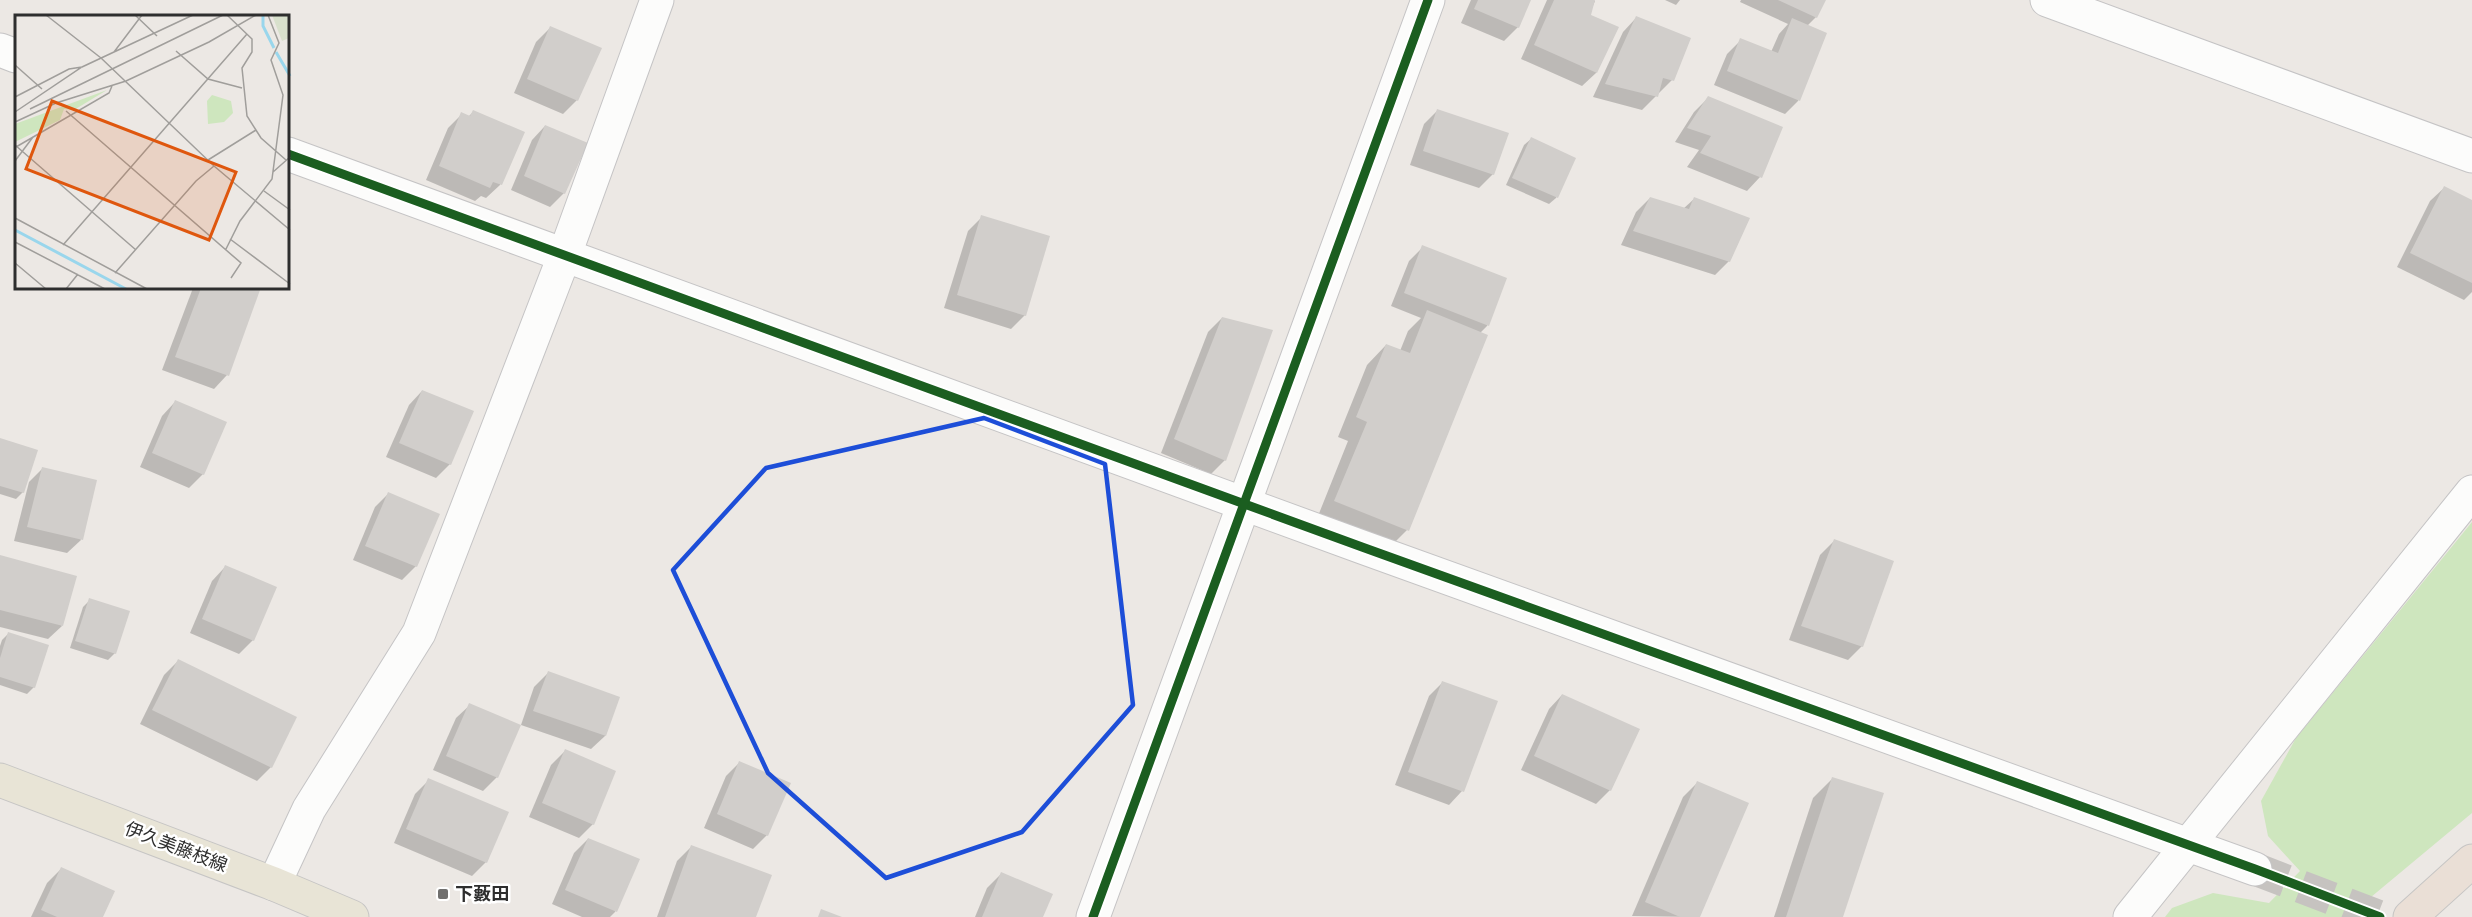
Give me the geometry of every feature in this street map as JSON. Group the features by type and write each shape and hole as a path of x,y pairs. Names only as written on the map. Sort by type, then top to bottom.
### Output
{"highway":[{"path":"2410,917 2472,861"}],"main road":[{"name":"伊久美藤枝線","path":"0,780 274,884 352,917"}],"street":[{"path":"274,884 309,809 419,633 565,254 657,0"},
{"path":"1093,917 1428,0"},
{"path":"2047,0 2472,156"},
{"path":"0,50 15,56"},
{"path":"290,155 1245,504 2255,869"},
{"path":"2130,917 2472,492"}],"highlighted area":[{"path":"984,418 1105,464 1133,705 1022,832 886,878 768,773 673,570 766,468"}],"green space":[{"path":"2472,522 2472,813 2347,917 2165,917 2172,908 2213,893 2269,903 2300,871 2268,836 2261,801 2296,738"}],"building":[{"path":"1478,0 1531,0 1519,28 1474,9"},
{"path":"1554,0 1595,0 1591,15 1619,27 1597,73 1534,45"},
{"path":"1778,0 1826,0 1817,18"},
{"path":"1636,16 1691,38 1674,81 1663,78 1658,97 1605,84"},
{"path":"1792,18 1827,33 1800,101 1727,71 1740,38 1778,53"},
{"path":"550,26 602,48 578,101 527,79"},
{"path":"1708,96 1783,127 1762,178 1700,153 1711,136 1687,128"},
{"path":"1437,109 1509,133 1494,175 1423,151"},
{"path":"473,110 525,132 502,185 493,182 490,188 439,166 461,112 470,116"},
{"path":"545,125 588,143 565,194 524,176"},
{"path":"1531,137 1576,158 1558,198 1512,178"},
{"path":"2444,186 2472,200 2472,283 2410,253"},
{"path":"1650,197 1689,209 1694,197 1750,218 1730,262 1633,231"},
{"path":"981,215 1050,236 1026,316 957,295"},
{"path":"1422,245 1507,278 1489,326 1404,293"},
{"path":"200,290 260,290 229,376 175,357"},
{"path":"1427,310 1488,335 1409,531 1334,501 1367,422 1356,417 1386,344 1410,353"},
{"path":"1222,317 1273,330 1226,461 1174,439"},
{"path":"422,390 474,411 451,465 399,443"},
{"path":"175,400 227,422 204,475 152,453"},
{"path":"0,438 38,450 24,493 0,486"},
{"path":"42,467 97,480 83,540 27,527"},
{"path":"388,492 440,514 417,567 365,546"},
{"path":"1834,539 1894,561 1863,647 1801,626"},
{"path":"0,555 77,576 63,626 0,610"},
{"path":"225,565 277,587 254,641 202,619"},
{"path":"89,598 130,611 116,654 75,641"},
{"path":"8,632 49,645 35,688 0,677 0,658"},
{"path":"178,659 297,717 272,768 152,710"},
{"path":"548,671 620,697 606,736 533,711"},
{"path":"1442,681 1498,701 1464,792 1408,772"},
{"path":"1562,694 1640,729 1611,791 1534,756"},
{"path":"469,703 521,725 498,778 446,756"},
{"path":"565,749 616,771 594,825 542,803"},
{"path":"739,761 791,783 768,836 717,814"},
{"path":"1832,777 1884,793 1843,917 1786,917"},
{"path":"428,778 509,812 487,863 406,829"},
{"path":"1697,781 1749,803 1700,917 1680,917 1645,902"},
{"path":"588,838 640,859 617,912 565,890"},
{"path":"691,845 772,875 756,917 665,917"},
{"path":"61,867 115,891 103,917 57,917 41,910"},
{"path":"1001,872 1053,894 1043,917 982,917"},
{"path":"821,909 842,917 818,917"}],"tunnel":[{"path":"2255,869 2380,917"}],"cycle path":[{"path":"1093,917 1428,0"},
{"path":"290,155 1362,547 2255,869 2380,917"}],"place":[{"name":"下藪田","path":"443,894"}]}
